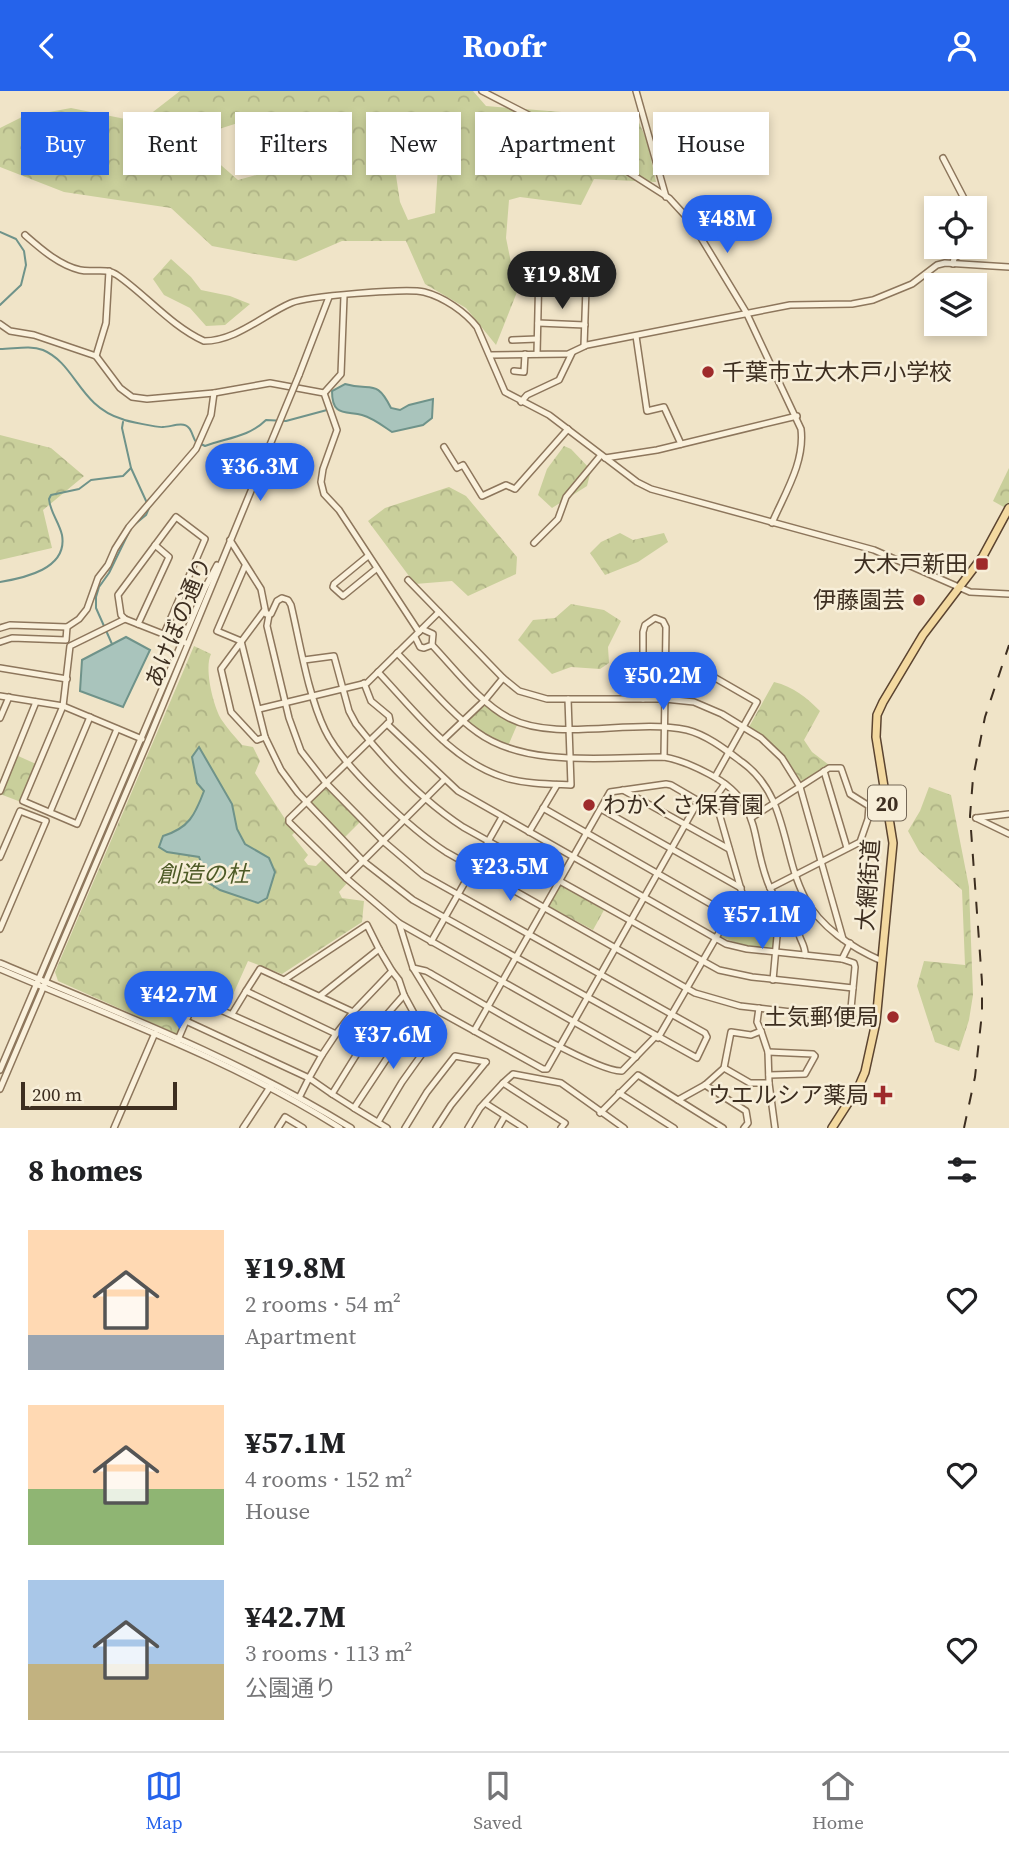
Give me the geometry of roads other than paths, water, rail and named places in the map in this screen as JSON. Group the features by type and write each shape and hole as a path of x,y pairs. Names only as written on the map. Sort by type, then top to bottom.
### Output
{"main road":[{"name":"大網街道","path":"832,1128 865,1072 876,1021 893,843 876,737 877,715 923,635 992,542 1009,508"}],"street":[{"path":"482,91 581,142 666,197 692,223 746,312 801,429 801,451 772,523"},
{"path":"636,91 666,197"},
{"path":"943,158 963,196"},
{"path":"25,235 68,266 83,271 109,271 204,341 242,330 297,301 417,291 437,296 477,327 491,355 502,387 511,397 549,415 637,482 651,489 874,550 970,592 1009,594"},
{"path":"953,264 954,259"},
{"path":"491,355 573,352 584,346 746,312 790,305 852,304 873,300 912,284 937,265 1009,267"},
{"path":"537,354 539,268"},
{"path":"96,356 106,323 109,271"},
{"path":"539,286 586,288 584,346"},
{"path":"324,393 341,374 344,296"},
{"name":"あけぼの通り","path":"0,1089 185,643 205,588 229,541 267,452 329,297"},
{"path":"538,323 585,325"},
{"path":"0,324 10,331 34,335 96,356 120,388 132,397 147,399 215,393 270,383 324,393"},
{"path":"636,336 647,411 664,407 681,444"},
{"path":"512,340 537,339"},
{"path":"521,401 527,395 559,380 573,352"},
{"path":"514,371 524,372 525,354"},
{"path":"0,628 10,625 68,627 79,619 87,610 98,578 129,527 196,449 211,415 215,393"},
{"path":"324,393 337,430 323,469 321,482 324,494 339,510 419,632 420,647 432,645"},
{"path":"534,543 558,519 566,497 603,457 681,444 797,416"},
{"path":"444,447 457,468 463,465 482,496 506,485 515,489 568,429"},
{"path":"164,634 205,539 176,517 118,595 121,615 125,619 185,643"},
{"path":"229,541 261,589 285,702 301,751 326,783 383,841 423,875 705,1033 707,1037 697,1058 444,918 390,884 363,860 307,802 281,770 265,737 241,641"},
{"path":"138,624 169,557 155,545"},
{"path":"368,556 333,587 342,596 376,569"},
{"path":"241,641 218,631 245,566"},
{"path":"408,580 503,678 519,691 535,697 694,702 745,727 772,746 800,787 844,939"},
{"path":"265,737 257,740 231,712 221,669 241,641 282,598 288,600 291,605 325,731 347,762 404,820 432,843 687,989 722,1002 876,1021"},
{"path":"259,709 364,683 379,672 439,612"},
{"path":"643,699 643,632 645,625 655,618 663,621 666,627 664,757"},
{"path":"117,729 77,824 23,801 64,706 70,646 125,619"},
{"path":"0,642 12,638 66,640 68,627"},
{"path":"419,632 433,634 432,645"},
{"name":"あけぼの通り","path":"0,1070 185,643"},
{"path":"432,645 497,711 521,723 569,728 665,727 690,731 714,742 752,769 763,781 775,803 795,875 812,910 844,939 882,961"},
{"path":"397,653 476,732 514,751 550,757 664,757 689,763 725,784 743,800 751,818 770,888 798,927 797,934 806,947 805,955"},
{"path":"304,660 334,656 352,717 369,741 444,815 703,963 733,974 853,988"},
{"path":"0,668 67,680"},
{"path":"665,671 698,669 754,700 757,705 715,777"},
{"path":"379,672 443,740 472,763 525,782 571,785 568,699"},
{"path":"443,740 485,700 503,678"},
{"path":"364,683 371,701 390,716 390,721 288,821 346,878 399,923 636,1057"},
{"path":"0,696 64,706 142,739"},
{"path":"0,718 9,697"},
{"path":"0,791 36,702"},
{"path":"50,812 90,717"},
{"path":"387,724 444,780 465,795 717,939 737,947 842,959 854,963 850,1019"},
{"path":"751,818 829,768 841,768 850,795 869,806 868,819 860,842 770,888"},
{"path":"824,771 847,848"},
{"path":"346,878 444,780"},
{"path":"412,968 426,971 488,1006 560,1046 598,1065 622,1071 657,1037 673,1014 742,893 719,813 666,784 610,792 601,809 544,907 502,982 488,1006 474,1031"},
{"path":"709,806 725,784"},
{"path":"529,832 557,785"},
{"path":"623,790 729,849"},
{"path":"399,923 412,968 440,1012 547,1069 699,800"},
{"path":"543,808 730,915"},
{"path":"601,809 741,888"},
{"path":"0,857 20,811 46,821 0,929"},
{"path":"1009,814 976,818 1009,834"},
{"path":"431,942 502,817"},
{"path":"284,980 367,925 392,971 400,980 404,995 417,1019 432,1040 378,1122"},
{"path":"773,980 778,925"},
{"path":"842,959 850,943"},
{"path":"320,996 379,949"},
{"path":"0,963 37,982"},
{"path":"0,969 45,985 300,1096 351,1128"},
{"path":"232,1014 260,969 352,1012"},
{"path":"300,1096 322,1055 352,1012 392,971"},
{"path":"246,991 336,1034"},
{"path":"332,1094 368,1036 404,995"},
{"path":"177,1042 196,999 322,1055"},
{"path":"759,1008 757,1022 768,1052 769,1083 776,1128"},
{"path":"354,1108 399,1039 417,1019"},
{"path":"186,1021 309,1079 387,1128"},
{"path":"678,1100 705,1085 724,1068 731,1032 751,1035 761,1031"},
{"path":"114,1128 155,1033"},
{"path":"768,1052 815,1056 805,1074 769,1075"},
{"path":"405,1128 455,1056 486,1062 436,1128"},
{"path":"724,1068 750,1083 769,1083"},
{"path":"468,1128 485,1103 513,1074 561,1083 624,1128"},
{"path":"600,1113 638,1075 723,1128"},
{"path":"503,1083 563,1126 573,1128"},
{"path":"243,1128 271,1084"},
{"path":"271,1084 340,1128"},
{"path":"705,1085 746,1111 748,1123 744,1128"},
{"path":"619,1093 674,1128"},
{"path":"485,1103 524,1128"},
{"path":"498,1128 505,1116"},
{"path":"278,1128 285,1117 303,1128"}],"water":[{"path":"345,384 377,389 391,408 400,410 433,399 432,418 423,425 392,432 366,416 337,409 332,391"},
{"path":"126,637 150,650 123,707 80,691 82,660"},
{"path":"199,747 232,804 237,829 245,844 269,858 275,872 267,898 258,903 220,890 209,883 199,857 167,852 159,847 163,836 179,829 190,820 201,799 204,791 197,783 192,757"}],"waterway":[{"path":"0,232 16,239 24,251 26,265 21,285 0,305"},
{"path":"0,349 27,347 43,350 54,356 96,405 108,413 125,420 156,426 184,425 190,429 196,442"},
{"path":"201,444 205,446 245,434 266,420 286,421 327,410"},
{"path":"123,422 131,468 147,503"},
{"path":"0,582 42,570 58,556 62,547 62,535 50,504 51,495 79,489 91,480 123,476 131,468"},
{"path":"134,525 146,515 149,508"},
{"path":"112,644 96,608 96,597 129,532"}],"railway":[{"path":"964,1128 975,1077 982,1013 970,816 973,778 985,717 1009,645"}],"place":[{"name":"千葉市立大木戸小学校","path":"708,372"},
{"name":"大木戸新田","path":"982,564"},
{"name":"伊藤園芸","path":"919,600"},
{"name":"わかくさ保育園","path":"589,805"},
{"name":"土気郵便局","path":"893,1017"},
{"name":"ウエルシア薬局","path":"883,1095"}],"park label":[{"name":"創造の杜","path":"203,874"}]}
